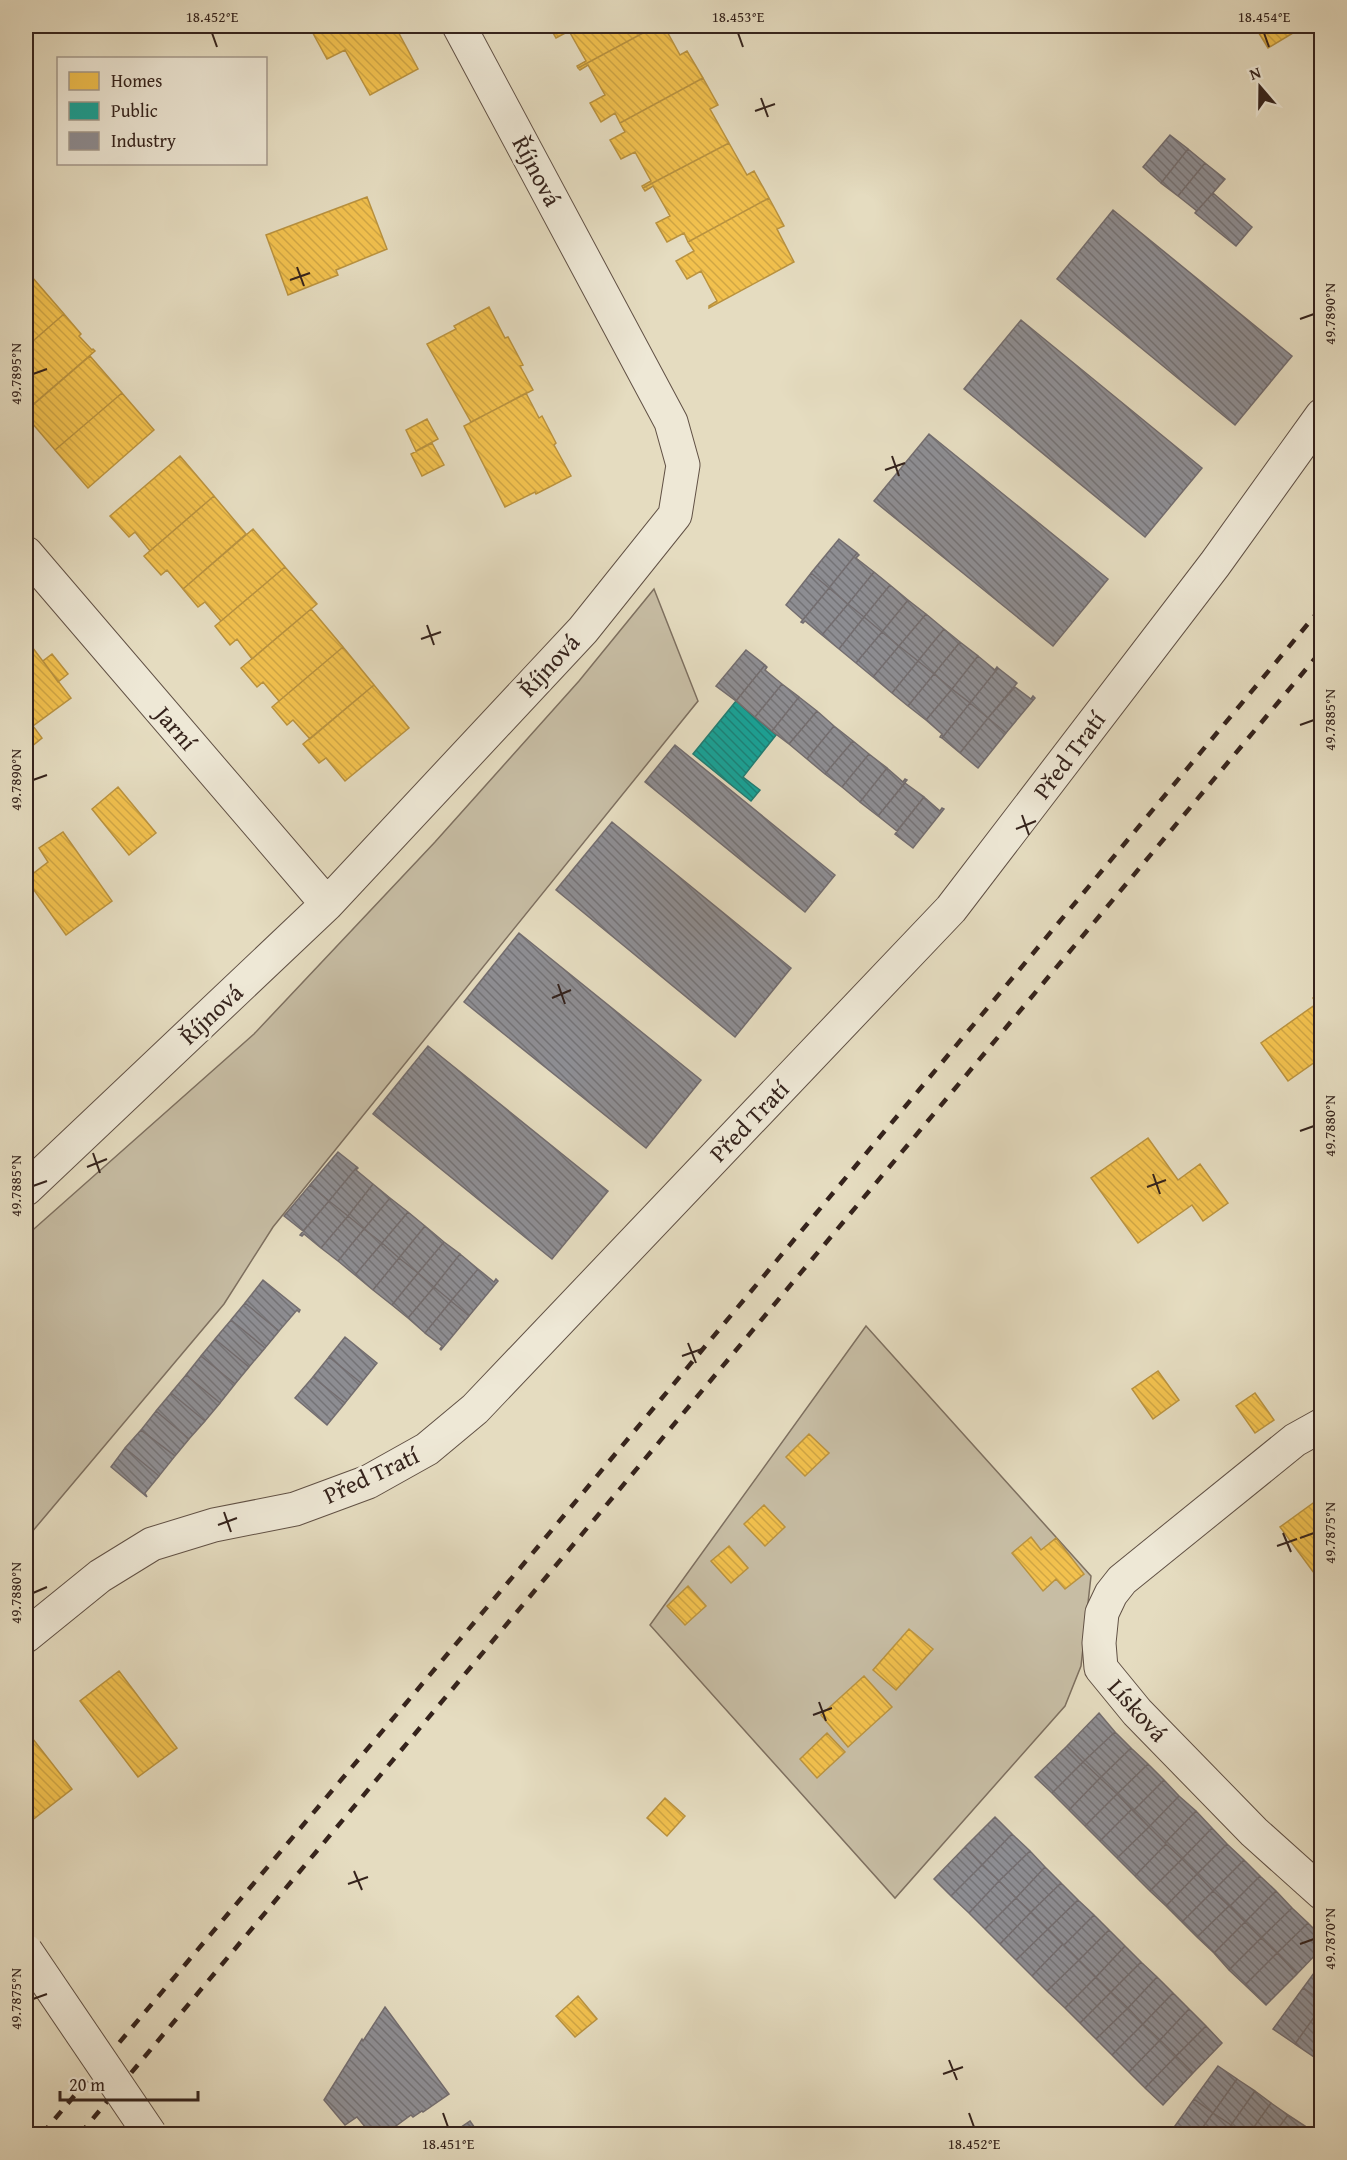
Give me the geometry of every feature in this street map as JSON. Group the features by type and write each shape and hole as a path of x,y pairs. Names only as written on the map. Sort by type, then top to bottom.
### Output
{"street":[{"name":"Říjnová","path":"26,1189 327,904 583,630 675,515 683,465 671,422 459,26"},
{"name":"Před Tratí","path":"26,1636 100,1576 152,1544 214,1525 295,1509 368,1482 427,1449 475,1409 951,909 1215,564 1322,415"},
{"name":"Jarní","path":"26,553 327,904"},
{"name":"Lísková","path":"1322,1425 1295,1440 1122,1580 1111,1594 1102,1613 1099,1642 1101,1668 1137,1712 1254,1832 1322,1893"},
{"path":"26,1952 150,2134"}],"shaded area":[{"path":"654,589 698,701 273,1227 224,1304 26,1539 26,1236 254,1034 435,842 579,681"},
{"path":"866,1326 1091,1576 1081,1666 1065,1706 895,1898 650,1625"}],"building: Homes":[{"path":"309,26 395,26 418,69 370,95 345,50 327,59"},
{"path":"549,26 656,26 578,68 577,66 586,61 569,31 556,38"},
{"path":"656,26 664,26 680,55 687,51 703,78 620,123 615,113 601,122 590,103 605,95 588,65 580,70 578,68"},
{"path":"1264,26 1288,26 1293,33 1268,48 1257,30"},
{"path":"703,78 718,105 710,109 729,143 643,188 642,186 651,181 635,152 621,159 610,140 625,132 620,123"},
{"path":"729,143 747,175 754,171 769,198 688,242 684,233 667,242 656,223 670,216 653,186 645,191 643,188"},
{"path":"367,197 387,249 336,270 338,275 288,295 266,235"},
{"path":"769,198 784,226 777,229 794,262 709,308 717,301 701,271 687,279 676,261 694,251 688,242"},
{"path":"32,277 64,314 26,347 26,282"},
{"path":"489,307 505,338 508,337 523,365 520,366 533,390 471,422 427,344 456,329 454,326"},
{"path":"64,314 81,334 79,336 95,351 30,407 26,402 26,347"},
{"path":"90,356 122,393 55,450 26,416 26,411"},
{"path":"122,393 154,430 88,488 55,450"},
{"path":"526,393 539,418 542,416 556,443 554,445 571,476 505,507 464,426"},
{"path":"427,419 438,439 416,451 406,430"},
{"path":"432,443 444,465 422,476 411,454"},
{"path":"180,456 214,496 150,551 135,532 129,537 110,516"},
{"path":"214,496 246,534 183,589 167,570 161,575 144,556"},
{"path":"253,529 285,567 221,621 205,602 198,607 183,589"},
{"path":"285,567 317,604 252,659 237,639 230,645 215,626"},
{"path":"311,609 343,647 279,701 263,682 257,687 241,668"},
{"path":"26,639 71,698 33,726 42,738 26,751"},
{"path":"343,647 374,685 310,739 293,720 287,725 272,707"},
{"path":"52,654 68,674 58,682 43,661"},
{"path":"374,685 409,728 345,781 326,758 319,763 303,744"},
{"path":"118,787 156,833 129,855 92,809"},
{"path":"63,832 112,901 66,935 26,879 48,862 39,848"},
{"path":"1322,992 1322,1057 1288,1081 1261,1043 1316,1004 1313,998"},
{"path":"1148,1138 1178,1180 1200,1164 1228,1203 1203,1221 1192,1205 1138,1243 1091,1178"},
{"path":"1158,1371 1179,1400 1153,1419 1132,1389"},
{"path":"1255,1393 1274,1420 1255,1433 1236,1406"},
{"path":"809,1434 829,1453 805,1476 786,1457"},
{"path":"1320,1498 1322,1499 1322,1574 1317,1577 1280,1527"},
{"path":"764,1505 785,1527 765,1546 744,1524"},
{"path":"1031,1537 1041,1550 1056,1538 1084,1574 1065,1589 1056,1579 1043,1591 1012,1553"},
{"path":"729,1546 748,1568 731,1583 711,1561"},
{"path":"688,1586 706,1606 685,1625 667,1606"},
{"path":"909,1629 933,1649 896,1690 873,1670"},
{"path":"119,1671 177,1748 138,1777 80,1701"},
{"path":"864,1676 892,1707 848,1747 821,1715"},
{"path":"827,1733 845,1752 817,1778 800,1759"},
{"path":"29,1734 72,1789 26,1825 26,1736"},
{"path":"665,1798 685,1816 667,1836 647,1818"},
{"path":"578,1996 597,2019 575,2037 556,2016"}],"building: Public":[{"path":"736,701 776,735 743,777 760,790 751,801 693,754"}],"building: Industry":[{"path":"1170,135 1188,149 1161,183 1143,167"},
{"path":"1188,149 1205,163 1178,196 1161,183"},
{"path":"1205,163 1225,179 1197,211 1178,196"},
{"path":"1213,193 1252,227 1236,246 1195,213"},
{"path":"1113,210 1292,356 1235,425 1057,279"},
{"path":"1021,320 1202,468 1145,537 964,389"},
{"path":"929,434 1108,579 1053,646 874,501"},
{"path":"839,539 857,553 829,588 811,573"},
{"path":"857,553 859,555 856,558 874,572 848,604 829,588"},
{"path":"874,572 890,585 864,617 848,604"},
{"path":"811,573 829,588 803,620 786,605"},
{"path":"890,585 908,600 882,632 864,617"},
{"path":"829,588 848,604 822,635 805,621 801,622"},
{"path":"908,600 926,614 899,646 882,632"},
{"path":"848,604 864,617 839,649 822,635"},
{"path":"926,614 944,629 918,661 899,646"},
{"path":"864,617 882,632 856,663 839,649"},
{"path":"944,629 960,642 934,674 918,661"},
{"path":"882,632 899,646 873,677 856,663"},
{"path":"960,642 978,656 952,689 934,674"},
{"path":"899,646 918,661 892,693 873,677"},
{"path":"746,650 765,665 736,701 716,686"},
{"path":"978,656 995,670 998,668 970,703 952,689"},
{"path":"918,661 934,674 908,706 892,693"},
{"path":"765,665 767,667 765,670 782,684 755,717 736,701"},
{"path":"998,668 1017,683 988,718 970,703"},
{"path":"934,674 952,689 926,720 908,706"},
{"path":"782,684 799,697 772,731 755,717"},
{"path":"1015,687 1031,699 1033,696 1035,698 1006,733 988,718"},
{"path":"952,689 970,703 942,738 940,737 942,734 926,720"},
{"path":"799,697 817,711 789,744 772,731"},
{"path":"970,703 988,718 960,753 942,738"},
{"path":"817,711 834,726 807,759 789,744"},
{"path":"988,718 1006,733 978,768 960,753"},
{"path":"834,726 853,741 825,774 807,759"},
{"path":"853,741 869,754 842,787 825,774"},
{"path":"675,745 835,875 805,912 645,782"},
{"path":"869,754 887,768 860,802 842,787"},
{"path":"887,768 903,782 907,780 878,816 860,802"},
{"path":"905,783 924,797 897,831 878,816"},
{"path":"924,797 940,811 944,809 913,848 895,834"},
{"path":"612,822 791,968 735,1037 556,890"},
{"path":"519,933 701,1080 646,1148 464,1002"},
{"path":"428,1046 608,1191 552,1259 373,1114"},
{"path":"338,1152 357,1167 329,1201 310,1185"},
{"path":"357,1167 356,1170 373,1184 348,1216 329,1201"},
{"path":"373,1184 390,1198 364,1229 348,1216"},
{"path":"310,1185 329,1201 303,1231 284,1216"},
{"path":"390,1198 408,1212 382,1243 364,1229"},
{"path":"329,1201 348,1216 321,1248 304,1234 300,1235"},
{"path":"408,1212 425,1226 399,1258 382,1243"},
{"path":"348,1216 364,1229 338,1261 321,1248"},
{"path":"425,1226 444,1242 418,1273 399,1258"},
{"path":"364,1229 382,1243 355,1275 338,1261"},
{"path":"444,1242 460,1254 434,1287 418,1273"},
{"path":"382,1243 399,1258 373,1290 355,1275"},
{"path":"460,1254 478,1269 451,1301 434,1287"},
{"path":"399,1258 418,1273 392,1305 373,1290"},
{"path":"478,1269 494,1282 496,1279 498,1281 469,1316 451,1301"},
{"path":"418,1273 434,1287 408,1318 392,1305"},
{"path":"263,1280 300,1310 299,1312 297,1310 279,1331 245,1303"},
{"path":"434,1287 451,1301 425,1333 408,1318"},
{"path":"451,1301 469,1316 441,1350 442,1346 425,1333"},
{"path":"245,1303 279,1331 265,1348 231,1320"},
{"path":"231,1320 265,1348 249,1367 215,1339"},
{"path":"345,1337 377,1363 361,1383 329,1357"},
{"path":"215,1339 249,1367 235,1384 201,1356"},
{"path":"201,1356 235,1384 220,1403 186,1375"},
{"path":"329,1357 361,1383 345,1403 313,1377"},
{"path":"186,1375 220,1403 205,1421 171,1393"},
{"path":"313,1377 345,1403 327,1425 295,1398"},
{"path":"171,1393 205,1421 189,1439 156,1411"},
{"path":"156,1411 189,1439 175,1456 141,1430"},
{"path":"141,1430 175,1456 159,1476 125,1448"},
{"path":"125,1448 159,1476 145,1493 147,1497 111,1467"},
{"path":"1099,1713 1115,1732 1083,1762 1067,1746"},
{"path":"1115,1732 1131,1748 1100,1778 1083,1762"},
{"path":"1067,1746 1083,1762 1052,1793 1035,1777"},
{"path":"1131,1748 1148,1764 1117,1794 1100,1778"},
{"path":"1083,1762 1100,1778 1069,1810 1052,1793"},
{"path":"1148,1764 1164,1780 1133,1811 1117,1794"},
{"path":"1100,1778 1117,1794 1085,1826 1069,1810"},
{"path":"1164,1780 1179,1796 1149,1827 1133,1811"},
{"path":"1117,1794 1132,1809 1100,1841 1085,1826"},
{"path":"1179,1796 1196,1811 1165,1843 1149,1827"},
{"path":"1132,1809 1149,1827 1117,1858 1100,1841"},
{"path":"1196,1811 1212,1828 1182,1859 1165,1843"},
{"path":"995,1817 1012,1834 982,1865 965,1847"},
{"path":"1149,1827 1166,1844 1135,1876 1117,1858"},
{"path":"1212,1828 1227,1844 1197,1874 1182,1859"},
{"path":"1012,1834 1030,1851 999,1881 982,1865"},
{"path":"1166,1844 1182,1859 1150,1891 1135,1876"},
{"path":"1227,1844 1244,1860 1213,1891 1197,1874"},
{"path":"965,1847 982,1865 951,1896 934,1879"},
{"path":"1030,1851 1045,1867 1016,1898 999,1881"},
{"path":"1182,1859 1197,1874 1166,1906 1150,1891"},
{"path":"1244,1860 1260,1876 1230,1906 1213,1891"},
{"path":"982,1865 999,1881 969,1913 951,1896"},
{"path":"1045,1867 1061,1883 1031,1912 1016,1898"},
{"path":"1197,1874 1213,1891 1182,1922 1166,1906"},
{"path":"1260,1876 1276,1891 1245,1922 1230,1906"},
{"path":"999,1881 1016,1898 985,1929 969,1913"},
{"path":"1061,1883 1078,1900 1048,1929 1031,1912"},
{"path":"1213,1891 1229,1906 1197,1937 1182,1922"},
{"path":"1276,1891 1292,1908 1261,1938 1245,1922"},
{"path":"1016,1898 1031,1912 1000,1944 985,1929"},
{"path":"1078,1900 1094,1915 1064,1945 1048,1929"},
{"path":"1229,1906 1245,1922 1214,1953 1197,1937"},
{"path":"1292,1908 1308,1923 1277,1953 1261,1938"},
{"path":"1031,1912 1048,1929 1016,1960 1000,1944"},
{"path":"1094,1915 1109,1930 1079,1960 1064,1945"},
{"path":"1245,1922 1261,1938 1229,1970 1214,1953"},
{"path":"1308,1923 1322,1937 1322,1948 1297,1974 1277,1953"},
{"path":"1048,1929 1063,1944 1032,1976 1016,1960"},
{"path":"1109,1930 1125,1946 1096,1977 1079,1960"},
{"path":"1261,1938 1277,1953 1245,1985 1229,1970"},
{"path":"1063,1944 1079,1960 1047,1991 1032,1976"},
{"path":"1125,1946 1141,1962 1111,1992 1096,1977"},
{"path":"1277,1953 1297,1974 1266,2005 1245,1985"},
{"path":"1079,1960 1096,1977 1065,2008 1047,1991"},
{"path":"1141,1962 1157,1977 1128,2008 1111,1992"},
{"path":"1322,1962 1322,2001 1303,1988"},
{"path":"1096,1977 1111,1992 1080,2023 1065,2008"},
{"path":"1157,1977 1173,1993 1143,2024 1128,2008"},
{"path":"1303,1988 1322,2001 1322,2006 1295,2044 1273,2029"},
{"path":"1111,1992 1128,2008 1096,2039 1080,2023"},
{"path":"1173,1993 1189,2009 1160,2040 1143,2024"},
{"path":"1322,2006 1322,2047 1314,2057 1295,2044"},
{"path":"385,2007 449,2094 423,2112 413,2117 411,2115 385,2134 371,2134 357,2117 345,2125 324,2100"},
{"path":"1128,2008 1143,2024 1112,2055 1096,2039"},
{"path":"1189,2009 1206,2026 1176,2056 1160,2040"},
{"path":"1143,2024 1160,2040 1129,2072 1112,2055"},
{"path":"1206,2026 1222,2043 1193,2073 1176,2056"},
{"path":"1160,2040 1176,2056 1145,2088 1129,2072"},
{"path":"1176,2056 1193,2073 1163,2105 1145,2088"},
{"path":"1218,2066 1237,2079 1213,2113 1194,2099"},
{"path":"1237,2079 1255,2091 1231,2125 1213,2113"},
{"path":"1255,2091 1271,2103 1249,2134 1244,2134 1231,2125"},
{"path":"1194,2099 1213,2113 1198,2134 1170,2133"},
{"path":"1271,2103 1288,2115 1274,2134 1249,2134"},
{"path":"1213,2113 1231,2125 1224,2134 1198,2134"},
{"path":"1288,2115 1305,2126 1300,2134 1274,2134"},
{"path":"470,2121 479,2134 451,2134"},
{"path":"1231,2125 1244,2134 1224,2134"},
{"path":"1305,2126 1317,2134 1300,2134"}],"railway":[{"path":"42,2134 521,1567 1322,607"},
{"path":"80,2134 1322,650"}]}
